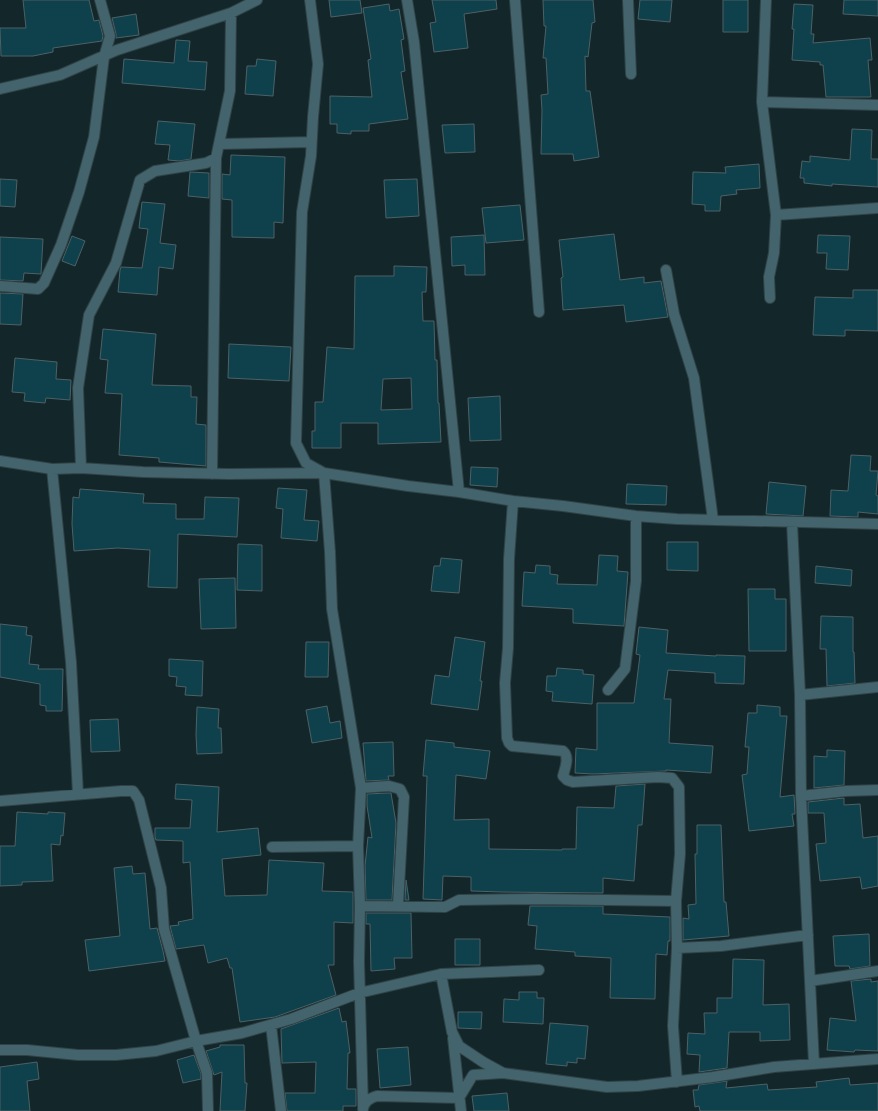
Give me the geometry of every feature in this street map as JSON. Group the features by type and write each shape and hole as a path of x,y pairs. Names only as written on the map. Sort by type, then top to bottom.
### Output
{"street":[{"path":"0,286 38,289 44,282 61,246 79,192 94,137 104,57 110,36 100,0"},
{"path":"0,89 60,75 117,50 231,13 257,0"},
{"path":"310,0 318,64 312,117 311,156 302,212 296,443 306,464 324,473"},
{"path":"407,0 414,42 459,492"},
{"path":"515,0 539,312"},
{"path":"628,0 631,74"},
{"path":"766,0 762,102 776,216 774,253 769,277 770,298"},
{"path":"212,474 216,158 230,91 231,13"},
{"path":"762,102 878,105"},
{"path":"219,144 311,142"},
{"path":"81,468 78,388 89,315 116,263 140,180 155,171 206,163 216,158"},
{"path":"776,216 878,208"},
{"path":"666,270 674,314 694,378 713,520"},
{"path":"0,461 52,468 212,474 324,473 459,492 513,502 563,506 636,516 713,520 878,524"},
{"path":"52,468 71,662 78,794"},
{"path":"324,473 330,552 332,610 361,788 358,846 360,906 359,993 363,1109"},
{"path":"513,502 509,559 508,648 505,683 507,738 509,743 512,746 562,751 566,753 567,757 563,776 567,780 573,782 658,776 672,778 679,787 680,854 676,901 677,948 674,1026 677,1082"},
{"path":"608,690 625,669 636,581 636,516"},
{"path":"792,522 800,695 801,796 814,1064"},
{"path":"800,695 878,687"},
{"path":"361,788 389,786 400,789 404,797 398,906"},
{"path":"801,796 846,791 878,790"},
{"path":"0,801 133,791 139,800 160,888 164,929 196,1041 208,1073 208,1111"},
{"path":"272,846 358,846"},
{"path":"360,906 445,907 460,900 537,899 676,901"},
{"path":"677,948 720,946 808,935"},
{"path":"0,1050 27,1050 78,1055 116,1055 156,1051 196,1041 242,1033 291,1019 359,993 441,974 539,970"},
{"path":"810,981 878,971"},
{"path":"441,974 452,1032 461,1111"},
{"path":"271,1025 281,1111"},
{"path":"452,1032 459,1046 503,1073"},
{"path":"459,1098 473,1075 503,1073 607,1087 638,1086 713,1078 774,1067 878,1059"},
{"path":"363,1109 369,1099 377,1096 459,1098"}],"building":[{"path":"23,0 89,0 94,21 99,20 103,36 102,41 53,48 53,52 33,56 1,56 0,28 26,28"},
{"path":"329,0 360,0 362,13 331,17"},
{"path":"432,0 496,0 497,9 464,14 468,48 434,52 430,23 436,22"},
{"path":"543,0 593,0 595,22 592,23 588,57 585,56 586,91 590,91 599,157 574,161 573,154 541,154 541,95 548,94 546,58 543,58 546,26 544,26"},
{"path":"640,0 672,0 670,22 638,19"},
{"path":"723,0 748,0 748,32 723,32"},
{"path":"844,0 878,0 878,16 843,14"},
{"path":"389,4 390,11 399,9 404,39 401,40 405,71 401,72 408,119 369,124 369,131 351,131 351,134 337,133 337,124 330,124 330,96 372,97 368,60 371,59 363,8"},
{"path":"794,4 813,5 811,34 814,34 813,43 870,38 872,60 868,60 871,97 826,97 823,65 820,65 820,62 792,60"},
{"path":"136,14 139,35 116,38 112,18"},
{"path":"176,40 190,41 188,61 207,62 205,90 122,83 124,59 174,63"},
{"path":"257,59 276,61 273,96 245,94 247,66 256,66"},
{"path":"158,121 195,124 191,159 179,161 168,160 170,145 155,144"},
{"path":"474,124 475,152 445,153 442,125"},
{"path":"852,129 872,130 871,159 878,159 878,187 832,184 832,186 804,183 804,178 800,178 802,161 810,162 810,156 850,160"},
{"path":"231,155 285,157 283,223 274,222 274,238 232,237 232,200 222,199 222,174 230,175"},
{"path":"759,164 760,188 736,190 737,194 721,196 720,211 705,211 705,205 692,204 693,172 726,173 725,167"},
{"path":"190,172 209,173 209,198 188,196"},
{"path":"0,179 17,180 15,207 0,206"},
{"path":"417,179 419,216 386,218 384,180"},
{"path":"142,202 165,204 160,243 176,245 173,269 159,267 157,295 118,292 121,267 142,268 148,229 139,228"},
{"path":"520,205 524,240 486,243 482,208"},
{"path":"614,234 620,280 644,277 644,283 661,281 668,317 626,322 624,305 563,310 561,278 563,277 559,240"},
{"path":"484,235 485,275 465,275 465,265 452,266 451,237"},
{"path":"818,235 850,236 848,270 826,269 827,253 817,253"},
{"path":"72,236 85,241 75,266 62,261"},
{"path":"0,237 43,239 41,274 24,273 23,281 0,280"},
{"path":"394,266 427,267 426,292 422,292 423,321 434,321 435,360 437,360 441,442 378,444 378,423 341,423 341,448 312,448 312,431 315,431 315,402 323,402 327,347 354,349 355,276 394,276","holes":["411,378 412,409 381,410 383,379"]},
{"path":"853,290 878,290 878,331 845,330 845,336 813,335 815,297 853,298"},
{"path":"0,293 23,294 21,325 0,324"},
{"path":"103,329 156,334 152,385 191,386 191,397 197,397 196,424 206,425 206,466 159,462 159,458 119,455 122,394 105,393 108,360 100,359"},
{"path":"229,344 291,347 289,381 228,378"},
{"path":"15,358 57,362 56,379 71,380 70,400 46,398 45,403 24,401 25,393 12,392"},
{"path":"500,396 501,440 470,441 468,398"},
{"path":"851,455 871,456 870,471 878,471 876,495 878,496 878,514 858,512 858,517 830,516 831,490 848,491"},
{"path":"471,467 498,468 497,487 470,485"},
{"path":"769,482 806,486 803,516 766,514"},
{"path":"627,484 667,486 666,505 626,504"},
{"path":"278,488 307,490 304,520 319,521 317,541 281,538 283,509 276,508"},
{"path":"80,489 144,494 143,503 176,504 176,519 204,519 205,497 239,498 237,537 178,534 177,588 148,587 150,550 118,548 74,551 72,524 73,497 79,498"},
{"path":"667,542 698,542 698,571 667,570"},
{"path":"238,544 262,545 262,591 237,590"},
{"path":"599,555 618,556 617,571 628,572 624,626 573,623 573,609 522,606 524,572 535,573 536,565 550,566 550,574 558,575 557,584 597,585"},
{"path":"441,558 462,560 459,593 431,591 434,566 440,566"},
{"path":"816,566 852,570 851,586 815,583"},
{"path":"235,578 236,628 201,629 199,579"},
{"path":"748,589 775,589 775,599 786,599 786,651 749,651"},
{"path":"821,616 853,617 855,683 827,686 826,649 820,649"},
{"path":"0,624 27,627 26,635 32,636 29,664 39,665 38,669 63,669 62,711 46,711 46,706 40,705 40,684 0,677"},
{"path":"639,627 668,630 666,653 745,656 744,684 715,683 715,673 668,670 664,699 671,699 669,743 713,746 711,773 666,770 593,774 575,773 576,748 597,750 597,703 634,703 640,655 636,654"},
{"path":"455,637 485,642 478,710 431,704 435,675 449,677"},
{"path":"306,642 329,642 328,677 305,677"},
{"path":"169,659 203,661 202,696 185,695 186,687 176,686 177,677 169,676"},
{"path":"557,668 583,670 583,674 594,675 592,704 552,701 553,692 546,691 547,676 556,676"},
{"path":"757,705 780,707 780,716 787,716 780,797 794,795 795,814 792,814 794,826 749,831 742,775 747,774 749,747 745,747 748,713 757,713"},
{"path":"327,706 330,723 340,721 342,738 312,743 306,710"},
{"path":"197,707 219,709 218,728 221,728 222,753 197,754"},
{"path":"118,719 120,751 91,752 90,720"},
{"path":"426,740 454,743 454,747 490,751 486,779 456,775 454,820 489,819 489,849 576,849 577,807 614,808 616,786 645,784 642,825 638,825 634,881 603,878 603,893 502,892 471,891 471,877 443,876 442,900 423,899 427,776 423,776"},
{"path":"393,742 394,776 388,776 389,780 366,781 363,743"},
{"path":"827,750 845,751 844,785 814,788 814,756 827,757"},
{"path":"176,784 219,787 217,832 258,828 261,855 222,859 225,896 267,895 269,860 324,863 322,891 353,892 353,923 334,922 334,965 328,965 336,995 275,1017 240,1022 232,968 230,968 227,958 208,963 204,945 176,949 170,926 179,925 178,922 193,919 190,862 183,863 183,841 156,840 155,828 190,828 192,800 175,799"},
{"path":"391,793 396,823 392,900 366,900 365,866 368,837 372,838 367,806 367,794"},
{"path":"844,798 844,805 860,804 863,838 878,836 878,886 862,889 860,877 820,881 816,844 826,843 824,813 808,813 808,802"},
{"path":"17,812 48,814 48,812 65,813 63,836 61,835 60,845 51,844 53,881 22,882 22,885 0,886 0,846 15,846"},
{"path":"697,825 721,825 724,902 726,902 729,936 683,940 683,918 689,919 688,905 696,904 695,854 697,854"},
{"path":"132,866 133,874 145,873 150,929 157,928 165,961 89,971 85,940 120,936 114,868"},
{"path":"406,880 409,900 405,900"},
{"path":"530,906 603,906 603,914 670,917 670,941 668,941 667,955 656,954 655,999 610,998 611,958 575,956 575,952 535,949 537,926 528,925"},
{"path":"366,913 411,913 412,958 394,958 395,969 371,971 370,924 366,924"},
{"path":"869,934 870,966 850,969 849,966 835,966 833,936"},
{"path":"455,939 480,939 480,965 455,965"},
{"path":"733,959 764,960 763,1005 789,1004 790,1040 760,1041 760,1032 729,1032 727,1068 699,1072 700,1055 687,1054 688,1033 705,1034 704,1013 717,1013 717,998 732,998"},
{"path":"871,979 871,982 878,981 878,1051 855,1050 854,1052 827,1050 830,1018 856,1021 851,981"},
{"path":"519,992 537,992 537,998 544,998 543,1024 503,1022 504,999 519,1000"},
{"path":"339,1008 342,1022 346,1021 350,1053 348,1053 347,1089 356,1089 356,1106 343,1106 343,1111 287,1111 285,1093 315,1093 316,1062 282,1063 281,1029"},
{"path":"458,1012 482,1012 481,1029 458,1028"},
{"path":"550,1023 588,1026 585,1059 577,1058 577,1063 567,1062 567,1066 546,1064"},
{"path":"220,1045 244,1045 245,1083 247,1083 245,1111 220,1111 222,1072 214,1075 206,1051 220,1047"},
{"path":"408,1047 411,1085 380,1088 377,1049"},
{"path":"194,1055 201,1074 201,1079 183,1083 177,1060"},
{"path":"37,1062 39,1079 27,1081 30,1111 0,1111 0,1067"},
{"path":"849,1078 850,1085 878,1083 878,1111 700,1111 699,1106 695,1107 693,1090 698,1090 699,1085 727,1081 726,1088 767,1084 768,1090 817,1087 816,1082"},
{"path":"507,1093 509,1111 474,1111 472,1096"}]}
